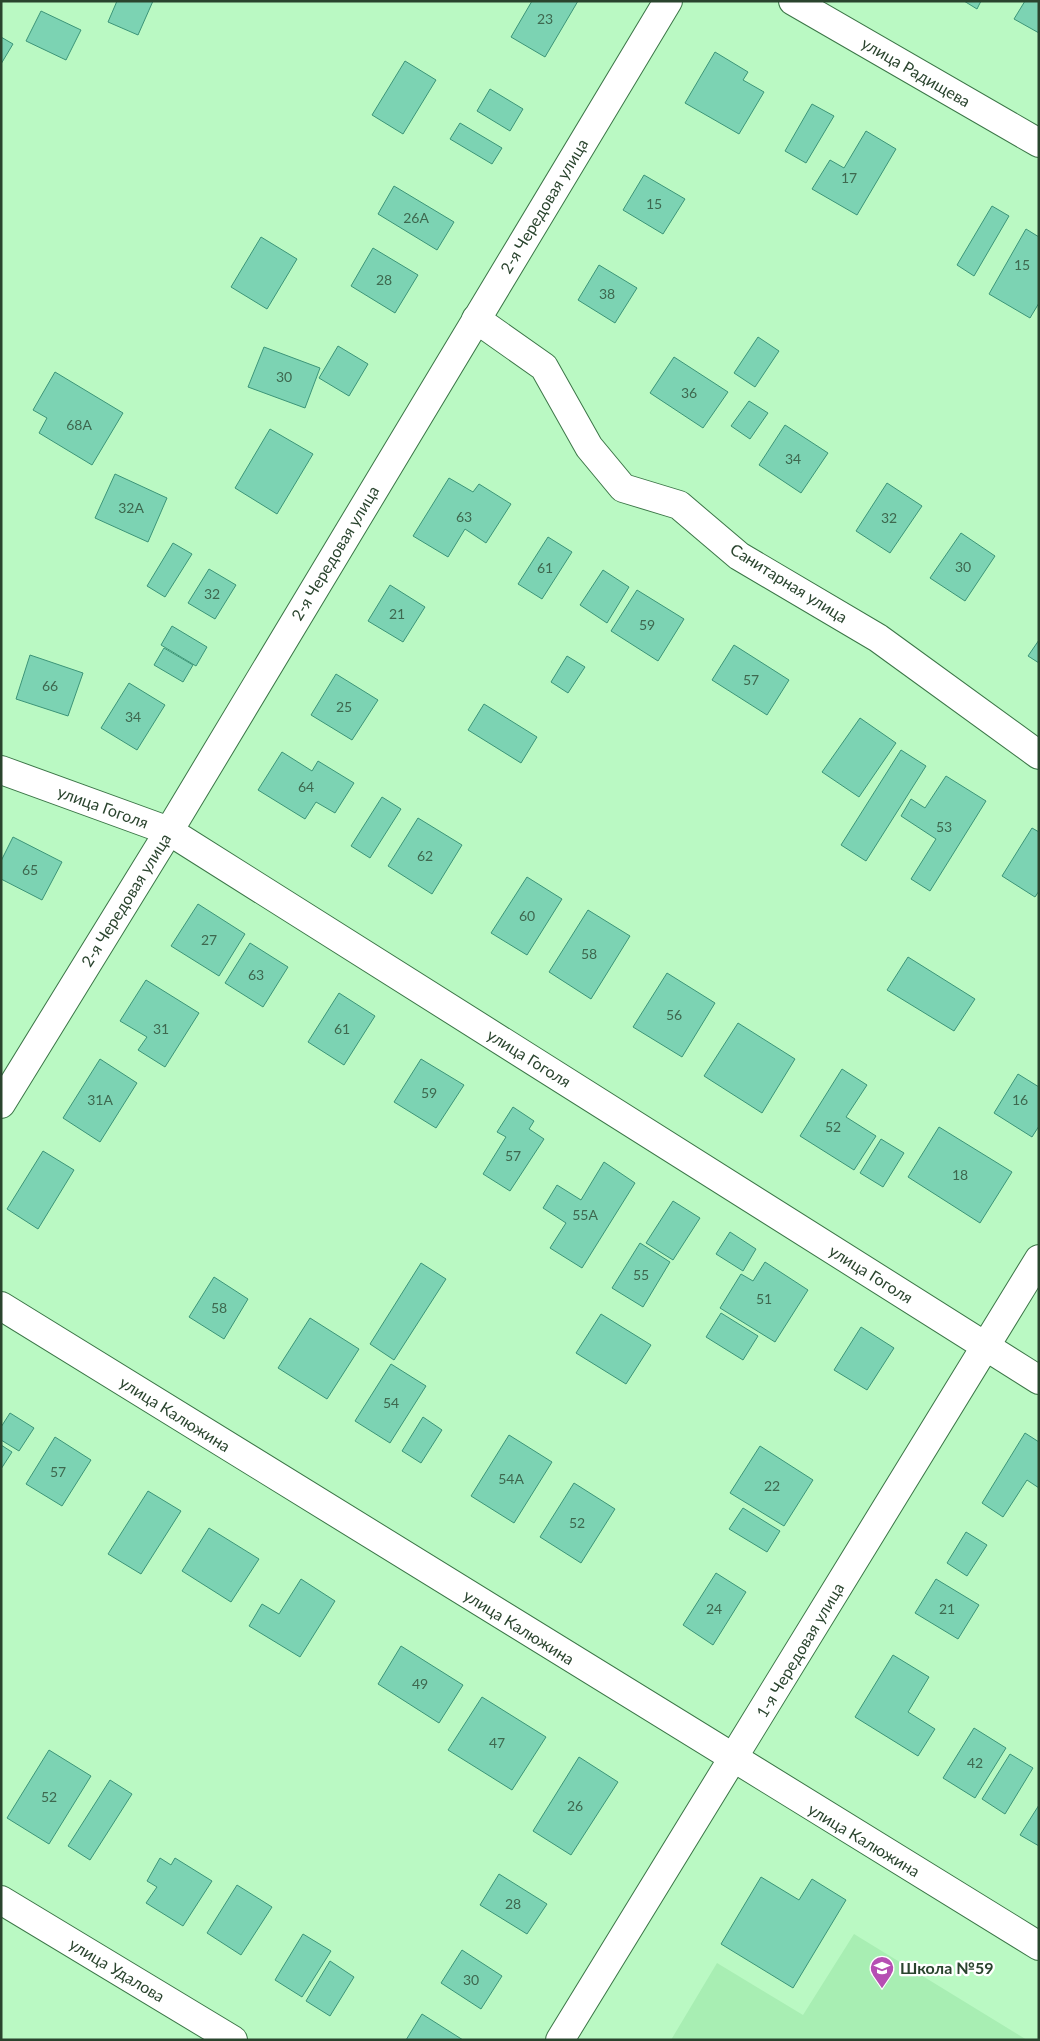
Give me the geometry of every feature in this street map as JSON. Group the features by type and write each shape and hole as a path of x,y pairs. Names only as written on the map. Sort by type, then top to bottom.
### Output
{"street":[{"name":"2-я Чередовая улица","path":"1,1104 169,831 668,1"},
{"name":"улица Радищева","path":"794,1 1039,143"},
{"name":"Санитарная улица","path":"476,319 544,367 588,447 623,488 679,505 740,556 878,638 1039,755"},
{"name":"улица Гоголя","path":"1,770 169,831 1039,1380"},
{"name":"1-я Чередовая улица","path":"560,2040 1039,1259"},
{"name":"улица Калюжина","path":"1,1306 1039,1946"},
{"name":"улица Удалова","path":"1,1900 233,2040"}],"shaded area":[{"name":"Школа №59","path":"854,1934 1027,2040 671,2040 717,1963 803,2015"}],"building":[{"path":"117,1 153,1 138,35 108,22"},
{"path":"532,1 578,1 545,57 511,37"},
{"path":"964,1 981,1 977,9"},
{"path":"1025,1 1039,1 1039,33 1014,19"},
{"path":"41,11 81,30 66,60 26,41"},
{"path":"1,37 13,44 1,64"},
{"path":"715,52 748,72 743,80 764,92 739,134 685,103"},
{"path":"405,61 436,80 403,134 372,115"},
{"path":"490,89 523,109 510,131 477,111"},
{"path":"812,104 834,116 806,163 785,151"},
{"path":"460,123 502,148 492,164 450,139"},
{"path":"866,131 896,149 857,215 812,189 830,160 844,168"},
{"path":"644,175 685,199 663,234 623,210"},
{"path":"394,186 454,222 437,250 378,214"},
{"path":"992,206 1009,216 974,276 957,265"},
{"path":"1026,229 1039,237 1039,303 1030,318 989,294"},
{"path":"261,237 297,259 267,309 231,287"},
{"path":"373,248 418,275 395,313 351,286"},
{"path":"599,265 637,288 615,323 578,300"},
{"path":"758,337 779,351 755,387 734,373"},
{"path":"338,346 368,364 349,396 319,378"},
{"path":"264,347 320,368 305,408 248,387"},
{"path":"674,357 728,392 703,428 650,393"},
{"path":"55,372 123,413 92,465 39,433 47,418 33,410"},
{"path":"749,401 768,413 750,439 731,426"},
{"path":"785,425 828,453 801,493 759,465"},
{"path":"270,429 313,454 277,514 235,488"},
{"path":"115,474 167,498 148,542 95,518"},
{"path":"449,478 473,492 479,484 511,504 486,543 465,529 448,557 413,536"},
{"path":"887,483 922,506 890,553 856,531"},
{"path":"961,533 995,556 965,601 930,578"},
{"path":"548,537 572,552 542,599 518,584"},
{"path":"173,543 192,554 165,597 147,586"},
{"path":"209,569 236,585 215,619 188,603"},
{"path":"603,570 629,587 607,623 580,605"},
{"path":"390,585 425,607 403,642 368,621"},
{"path":"637,590 684,619 658,661 611,631"},
{"path":"172,626 207,647 196,666 161,645"},
{"path":"1039,640 1039,663 1028,656"},
{"path":"734,645 789,680 767,715 712,680"},
{"path":"164,648 193,665 183,682 154,665"},
{"path":"30,655 83,673 68,716 16,699"},
{"path":"567,656 585,667 568,693 551,682"},
{"path":"336,674 378,700 352,740 311,715"},
{"path":"129,683 165,705 137,750 101,728"},
{"path":"484,704 537,737 521,763 468,730"},
{"path":"860,718 896,743 859,797 822,772"},
{"path":"901,750 926,766 866,861 841,845"},
{"path":"282,752 312,771 318,761 354,783 335,813 316,802 305,819 258,790"},
{"path":"946,776 986,801 930,891 911,879 936,839 901,816 911,799 925,808"},
{"path":"382,797 401,809 370,858 351,846"},
{"path":"418,818 462,845 432,894 388,866"},
{"path":"1032,828 1039,832 1039,891 1035,897 1002,876"},
{"path":"13,837 62,862 42,900 1,879 1,861"},
{"path":"527,877 562,899 527,955 491,933"},
{"path":"198,904 245,934 219,976 171,946"},
{"path":"588,910 630,936 591,999 549,972"},
{"path":"250,943 288,967 263,1007 225,983"},
{"path":"908,957 975,999 954,1031 887,990"},
{"path":"667,973 715,1003 682,1057 633,1027"},
{"path":"146,980 199,1013 165,1067 138,1050 147,1037 120,1021"},
{"path":"339,993 375,1016 344,1065 308,1042"},
{"path":"738,1023 795,1059 762,1113 704,1076"},
{"path":"100,1059 137,1083 100,1142 63,1118"},
{"path":"421,1059 464,1085 436,1128 394,1102"},
{"path":"842,1069 867,1085 846,1117 876,1136 854,1170 800,1136"},
{"path":"1018,1074 1039,1087 1039,1126 1032,1137 994,1113"},
{"path":"513,1107 534,1121 529,1129 544,1139 510,1191 483,1174 506,1137 497,1132"},
{"path":"939,1127 1012,1172 980,1223 908,1177"},
{"path":"881,1139 904,1153 883,1187 860,1173"},
{"path":"43,1151 74,1170 38,1229 7,1209"},
{"path":"604,1162 635,1183 582,1268 550,1248 566,1223 543,1208 557,1185 581,1200"},
{"path":"673,1201 700,1218 673,1260 646,1243"},
{"path":"730,1232 756,1249 743,1271 716,1254"},
{"path":"640,1243 670,1262 643,1307 612,1288"},
{"path":"765,1262 808,1290 775,1342 720,1308 741,1274 753,1281"},
{"path":"421,1263 446,1279 394,1360 370,1344"},
{"path":"214,1277 248,1299 224,1339 189,1317"},
{"path":"721,1313 758,1336 743,1360 706,1337"},
{"path":"601,1314 651,1345 626,1384 576,1353"},
{"path":"310,1318 359,1349 327,1399 278,1368"},
{"path":"861,1327 894,1348 867,1390 834,1370"},
{"path":"391,1364 426,1386 390,1443 355,1421"},
{"path":"10,1413 34,1428 19,1451 1,1440 1,1427"},
{"path":"423,1417 442,1430 421,1463 402,1451"},
{"path":"1025,1433 1039,1442 1039,1488 1027,1480 1003,1517 982,1503"},
{"path":"509,1435 552,1462 514,1523 471,1496"},
{"path":"55,1437 91,1460 62,1506 26,1484"},
{"path":"1,1445 12,1452 1,1469"},
{"path":"760,1446 813,1480 784,1526 730,1493"},
{"path":"574,1483 615,1509 581,1563 540,1537"},
{"path":"148,1491 181,1511 141,1574 108,1554"},
{"path":"743,1508 780,1531 767,1552 729,1529"},
{"path":"209,1528 259,1559 231,1602 182,1571"},
{"path":"966,1532 987,1545 967,1576 947,1563"},
{"path":"716,1573 746,1592 713,1645 683,1625"},
{"path":"301,1579 335,1601 300,1657 249,1626 262,1604 279,1614"},
{"path":"936,1579 979,1605 958,1639 915,1613"},
{"path":"401,1646 463,1685 439,1723 378,1684"},
{"path":"893,1655 929,1677 908,1712 935,1729 918,1756 855,1717"},
{"path":"482,1697 546,1737 512,1790 448,1750"},
{"path":"974,1728 1006,1748 975,1798 943,1778"},
{"path":"49,1750 91,1776 49,1844 7,1818"},
{"path":"1010,1754 1033,1768 1005,1814 982,1799"},
{"path":"579,1757 618,1782 571,1855 533,1831"},
{"path":"110,1780 132,1794 90,1860 68,1846"},
{"path":"1039,1805 1039,1846 1020,1835"},
{"path":"160,1858 171,1865 175,1858 212,1881 183,1926 146,1903 157,1887 147,1881"},
{"path":"499,1874 547,1904 527,1934 480,1905"},
{"path":"761,1877 799,1900 812,1879 846,1900 793,1988 721,1944"},
{"path":"237,1885 272,1907 241,1955 207,1933"},
{"path":"303,1934 331,1951 302,1997 275,1980"},
{"path":"462,1950 502,1976 481,2009 441,1983"},
{"path":"330,1961 354,1977 330,2016 306,2001"},
{"path":"422,2014 463,2040 406,2040"}],"place":[{"name":"Школа №59","path":"882,1989"}]}
